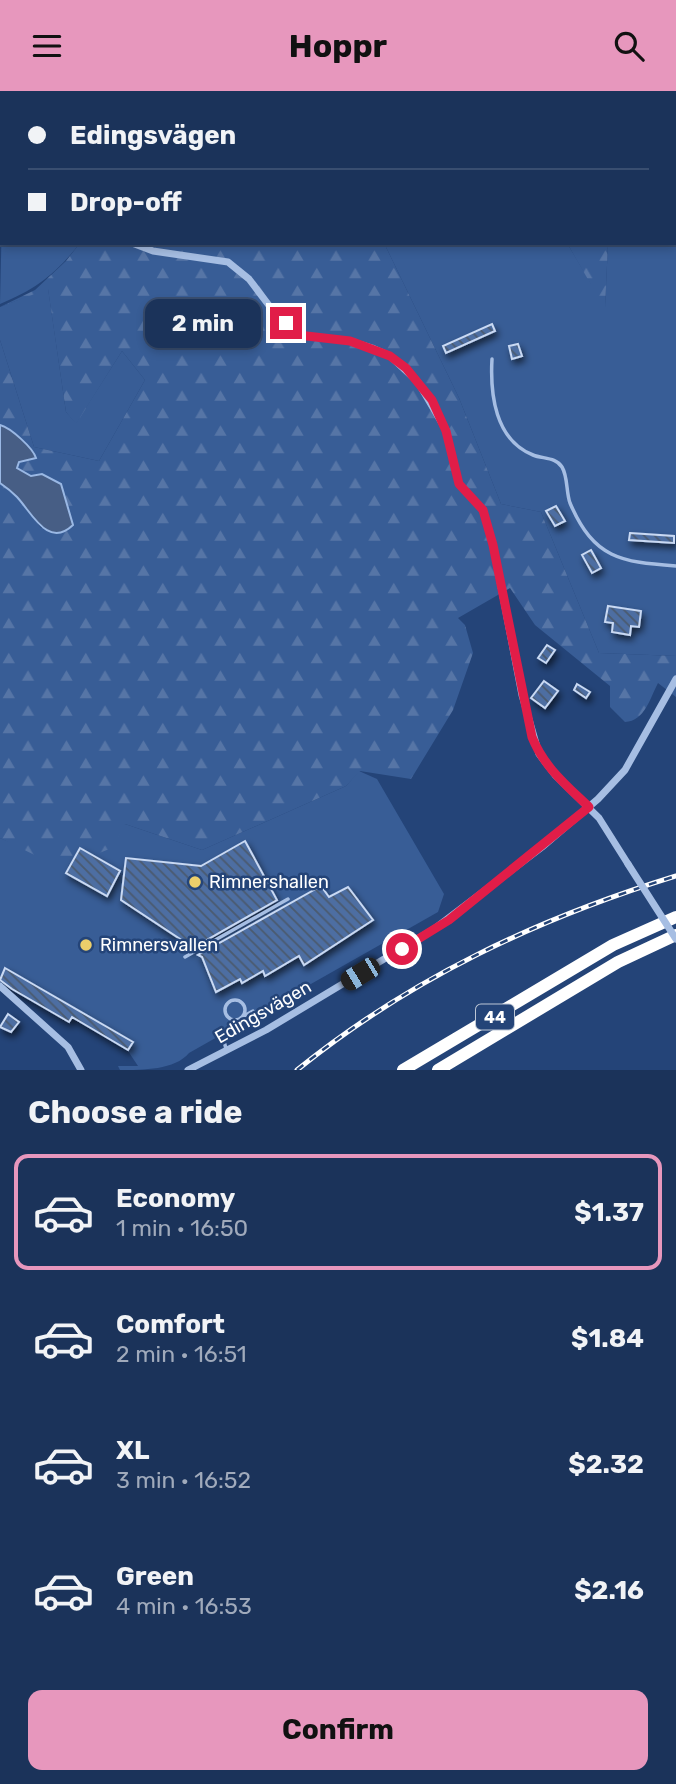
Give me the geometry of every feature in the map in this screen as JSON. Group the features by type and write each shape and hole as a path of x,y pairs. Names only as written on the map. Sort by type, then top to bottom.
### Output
{"highway":[{"name":"44","path":"403,1070 613,945 676,917"},
{"name":"44","path":"439,1070 600,972 676,937"}],"street":[{"path":"137,245 153,251 228,262 249,279 274,312 298,335 350,341 372,348 390,356 418,381 446,431 459,484 483,510 536,745 555,775 589,807 676,937"},
{"name":"Edingsvägen","path":"188,1070 227,1051 449,920 589,807 625,770 676,679"},
{"path":"0,986 68,1047 81,1070"}],"lane":[{"path":"492,359 493,401 506,432 524,450 555,460 561,465 569,501 589,535 617,559 676,566"},
{"path":"185,957 288,899"},
{"path":"236,999 243,1003 244,1013 240,1019 229,1019 225,1013 229,1001 236,999"},
{"path":"227,1051 222,1033 253,1011"}],"green space":[{"path":"1,245 78,245 44,279 24,293 0,304"},
{"path":"78,245 385,245 459,398 501,504 541,512 599,653 676,656 676,697 658,683 642,713 632,721 625,722 610,707 610,686 535,625 510,588 458,618 465,625 473,653 453,710 411,779 360,771 346,786 202,850 125,824 112,848 61,868 0,838 0,483 17,497 41,528 72,525 61,484 31,476 17,468 26,443 24,445 7,427 0,425 0,340 34,447 99,461 145,380 122,351 76,424 66,412 48,289 0,307 35,290 66,261"},
{"path":"385,245 568,245 605,307 608,245 676,245 676,656 599,653 541,512 501,504 459,398"},
{"path":"568,245 608,245 605,309"},
{"path":"48,288 66,412 76,423 122,351 145,380 99,461 34,447 0,340 0,307"},
{"path":"359,771 377,779 444,894 438,912 189,1053 176,1063 158,1068 120,1070 118,1066 138,1066 128,1051 0,976 0,838 34,852 125,824 202,850 346,786"}],"shaded area":[{"path":"0,425 21,439 36,458 19,462 17,468 31,476 42,474 61,484 73,525 64,531 56,533 41,526 17,497 0,483"}],"building":[{"path":"492,324 495,331 446,353 443,346"},
{"path":"518,344 522,356 512,359 509,346"},
{"path":"556,506 565,521 555,526 546,511"},
{"path":"630,533 674,536 674,543 629,540"},
{"path":"591,550 601,568 592,573 582,555"},
{"path":"608,606 641,611 639,627 631,626 630,635 612,632 613,623 605,622"},
{"path":"547,645 555,650 546,663 538,658"},
{"path":"544,681 558,691 545,708 531,698"},
{"path":"577,684 590,692 586,698 574,690"},
{"name":"Rimnershallen","path":"245,841 277,900 189,950 186,943 121,900 126,858 201,866"},
{"path":"80,848 120,871 107,896 66,873"},
{"path":"321,886 329,897 348,887 373,920 304,965 299,956 265,976 263,971 242,983 240,979 216,992 202,957 198,955"},
{"path":"5,968 133,1042 128,1050 72,1017 69,1022 0,980"},
{"path":"8,1014 19,1022 11,1032 0,1027"}],"railway":[{"path":"297,1070 385,1007 477,955 574,912 676,876"}],"place":[{"name":"Rimnershallen","path":"195,882"},
{"name":"Rimnersvallen","path":"86,945"}],"route":[{"path":"286,323 298,335 350,341 390,356 406,368 432,400 446,431 459,484 483,510 493,545 532,737 539,754 555,775 589,807 449,920 402,949"}]}
